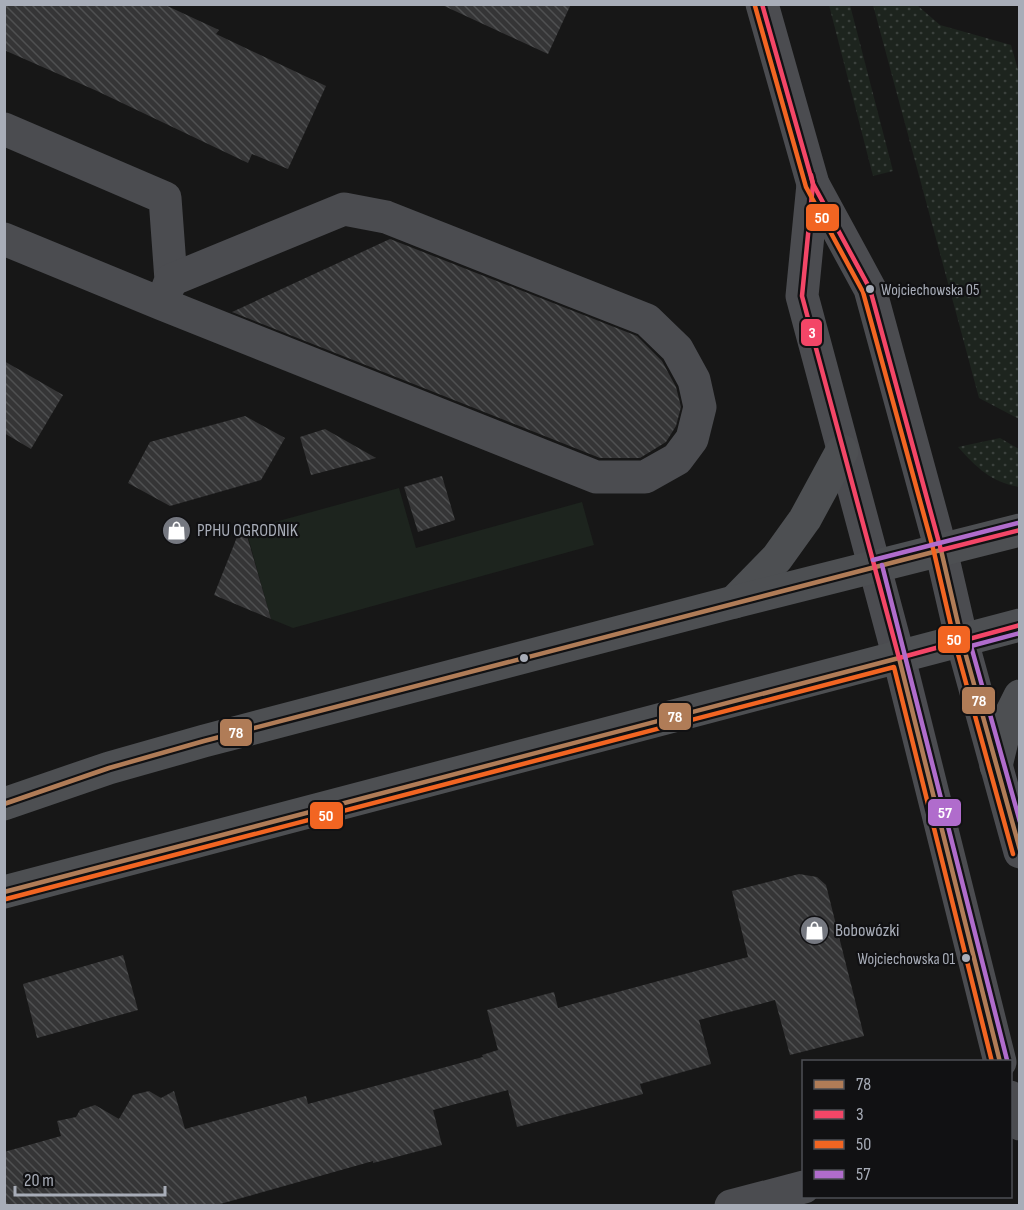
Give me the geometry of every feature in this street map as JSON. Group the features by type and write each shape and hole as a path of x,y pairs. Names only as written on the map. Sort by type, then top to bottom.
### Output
{"main road":[{"path":"734,602 777,558 805,519 842,451"},
{"path":"4,804 109,768 204,741 734,602 1020,530"},
{"path":"4,892 1020,625"},
{"path":"996,766 1006,724 1020,696"}],"street":[{"path":"762,4 813,184 870,290 1020,852"},
{"path":"4,129 165,198 166,292"},
{"path":"813,184 802,296 899,658 1000,1060"},
{"path":"4,239 166,292 596,477 645,477 677,459 692,439 700,407 694,380 677,349 647,320 386,217 344,209 166,292"},
{"path":"1012,1100 1020,1124"},
{"path":"732,1206 802,1188"}],"shaded area":[{"path":"829,5 850,5 893,171 873,176"},
{"path":"873,5 917,5 940,25 1011,45 1020,77 1019,419 979,398"},
{"path":"1000,438 1019,449 1019,487 992,478 958,447"},
{"path":"399,488 416,548 582,502 594,545 293,628 271,619 246,530"}],"building":[{"path":"4,4 163,4 219,30 216,34 326,86 288,169 252,154 248,163 97,91 4,50"},
{"path":"440,4 571,4 548,54"},
{"path":"390,239 637,336 662,361 676,387 681,407 676,426 666,442 640,458 600,458 232,312"},
{"path":"4,361 63,395 31,449 4,433"},
{"path":"245,416 285,438 261,480 170,506 128,483 150,442"},
{"path":"325,429 376,458 311,475 300,437"},
{"path":"442,476 455,520 418,532 404,487"},
{"path":"243,522 271,619 214,595"},
{"path":"799,874 817,877 826,885 864,1036 790,1055 775,1000 699,1020 711,1064 640,1084 643,1094 517,1127 508,1090 433,1110 442,1145 373,1163 373,1161 213,1206 4,1206 4,1152 61,1136 57,1121 76,1117 80,1110 95,1105 119,1119 133,1095 149,1091 161,1098 174,1091 185,1129 306,1096 308,1104 483,1057 482,1055 498,1050 487,1010 554,992 558,1008 748,957 732,891"},
{"path":"123,955 138,1010 37,1038 23,984"}],"transit line":[{"name":"3","path":"762,4 813,184 802,296 899,658"},
{"name":"50","path":"755,6 806,187 863,292 1013,854"},
{"name":"3","path":"811,175 813,184 870,289 941,550"},
{"name":"57","path":"873,560 1018,523"},
{"name":"3","path":"941,550 1020,530"},
{"name":"78","path":"941,550 962,641 1020,850"},
{"name":"78","path":"4,804 109,768 204,741 941,550"},
{"name":"57","path":"882,565 1007,1060"},
{"name":"3","path":"899,658 1020,625"},
{"name":"57","path":"1020,633 971,646 1020,822"},
{"name":"78","path":"899,658 1000,1060"},
{"name":"78","path":"4,892 899,658"},
{"name":"50","path":"6,899 894,667 992,1060"}],"place":[{"name":"Wojciechowska 05","path":"870,289"},
{"name":"PPHU OGRODNIK","path":"176,530"},
{"name":"Bobowózki","path":"814,930"},
{"name":"Wojciechowska 01","path":"966,958"}]}
